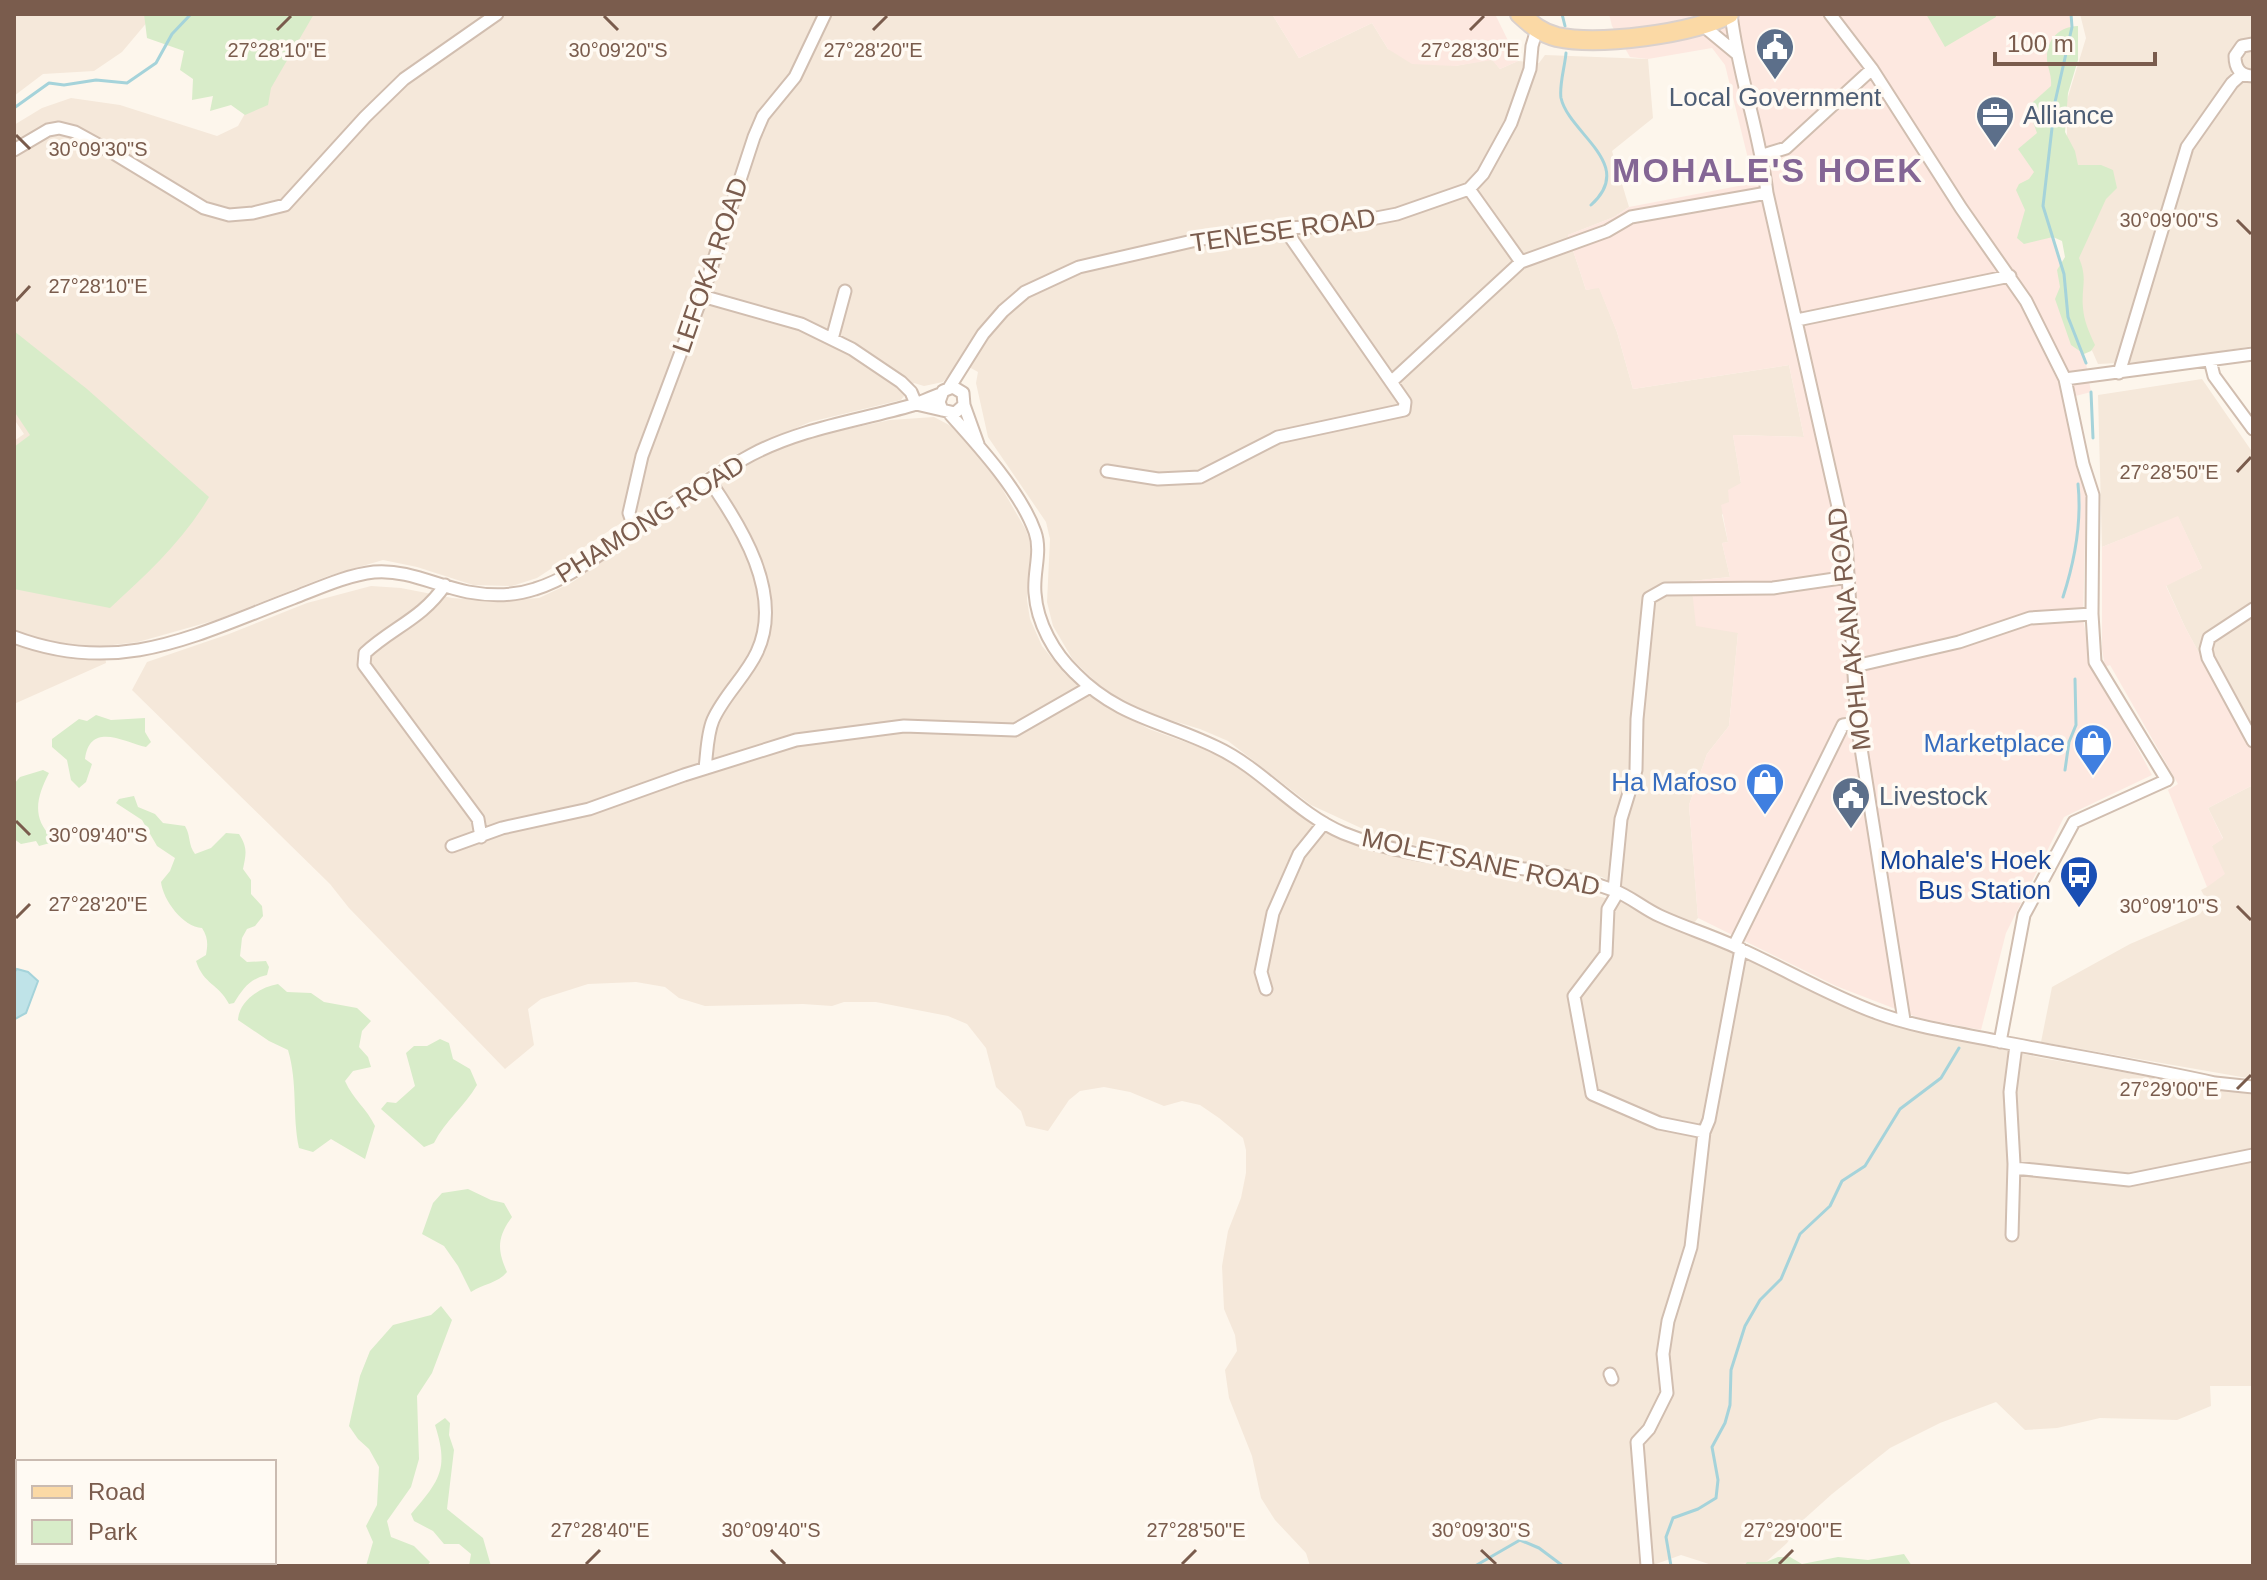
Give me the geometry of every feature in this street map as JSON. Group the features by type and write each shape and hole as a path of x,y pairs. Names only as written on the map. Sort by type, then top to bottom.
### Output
{"main road":[{"path":"1520,14 1537,29 1557,37 1630,39 1704,19 1711,24 1730,14"}],"street":[{"path":"14,150 48,130 59,128 75,132 115,154 204,208 229,215 285,205 404,79 497,14"},
{"name":"LEFOKA ROAD","path":"635,530 629,513 635,480 702,296 754,137 763,116 795,77 825,14"},
{"name":"MOHLAKANA ROAD","path":"1730,14 1736,53 1763,155 1767,193 1846,542 1857,723 1904,1020"},
{"path":"1830,14 1872,69 1961,208 2010,276 2065,379 2083,464 2093,495 2092,614 2095,662 2167,780 2074,822 2024,915 2000,1042"},
{"path":"1704,19 1736,53"},
{"path":"1521,262 1469,189 1490,163 1517,109 1530,69 1537,29"},
{"path":"2247,75 2237,69 2235,56 2242,46 2253,44"},
{"path":"1763,155 1786,148 1872,69"},
{"path":"2119,373 2187,147 2232,83 2247,75"},
{"name":"TENESE ROAD","path":"945,391 963,369 983,334 1003,311 1025,292 1088,264 1201,239 1284,228 1335,226 1397,214 1469,189"},
{"path":"1391,382 1521,262 1607,231 1631,217 1767,193"},
{"path":"1107,471 1158,479 1200,477 1278,437 1404,410 1405,402 1284,228"},
{"path":"1797,320 2010,276"},
{"path":"832,339 845,291"},
{"path":"702,296 801,324 852,349 901,382 911,392 916,404"},
{"path":"2065,379 2253,354"},
{"path":"2210,360 2214,376 2253,429"},
{"name":"TENESE ROAD","path":"963,369 963,399"},
{"path":"957,388 963,399 959,412 946,412 939,402 945,391 957,388"},
{"name":"PHAMONG ROAD","path":"14,637 65,653 131,653 208,631 361,574 396,572 468,592 487,594 537,589 594,558 709,480 777,443 819,428 916,404 945,391"},
{"name":"MOLETSANE ROAD","path":"963,399 978,444"},
{"name":"PHAMONG ROAD","path":"916,404 946,412"},
{"name":"MOLETSANE ROAD","path":"946,412 978,444 1010,488 1036,534 1038,554 1034,592 1045,630 1056,652 1090,687 1115,706 1134,716 1180,730 1230,754 1324,823 1341,832 1378,845 1571,878 1616,891 1658,915 1738,947 1838,999 1904,1020 2000,1042 2215,1083 2253,1087"},
{"path":"705,768 713,719 756,654 763,636 764,615 764,589 746,541 733,514 709,480"},
{"path":"1704,1132 1659,1123 1592,1094 1574,996 1606,954 1608,909 1616,891 1621,819 1636,770 1637,719 1649,598 1665,589 1773,588 1848,577"},
{"path":"445,585 419,615 365,653 364,665 467,802 478,819 481,837"},
{"path":"2253,609 2209,638 2206,649 2253,741"},
{"path":"1855,666 1959,642 2030,618 2092,614"},
{"path":"452,846 502,828 589,809 705,768 825,734 904,726 1015,730 1090,687"},
{"path":"1647,1566 1637,1442 1649,1429 1667,1393 1663,1354 1668,1321 1691,1247 1704,1132 1709,1120 1738,947 1843,725 1857,723"},
{"path":"1266,989 1261,972 1273,913 1299,854 1324,823"},
{"path":"2012,1235 2014,1168 2010,1092 2016,1045"},
{"path":"2014,1168 2129,1180 2253,1155"}],"shaded area":[{"path":"14,14 154,14 122,52 94,71 43,74 14,96"},
{"path":"301,14 1272,14 1299,58 1372,23 1388,49 1455,66 1492,59 1500,69 1518,61 1539,63 1545,55 1648,59 1653,118 1612,151 1629,207 1614,217 1568,235 1586,290 1599,287 1617,332 1633,389 1789,365 1804,437 1733,435 1741,483 1722,515 1728,542 1722,543 1730,577 1691,581 1738,633 1729,726 1707,754 1689,805 1698,918 1694,923 1665,913 1602,877 1387,840 1311,805 1228,741 1147,713 1122,702 1098,684 1073,660 1053,626 1047,602 1050,539 1046,522 988,437 976,383 978,372 960,362 943,382 924,386 914,383 901,400 810,422 727,458 537,578 512,586 473,585 383,560 328,576 216,620 138,642 104,646 106,663 14,704 14,441 24,434 14,419 14,125 42,108 71,98 120,105 217,136 238,126"},
{"path":"1272,14 1495,14 1518,61 1500,69 1492,60 1455,66 1412,64 1388,49 1372,23 1299,58"},
{"path":"1609,14 2071,14 2072,27 2043,206 2064,274 2076,342 2086,363 2091,392 2064,399 2086,498 2083,620 2093,665 2152,775 2064,817 2006,933 1981,1030 1919,1018 1836,986 1698,918 1689,805 1707,754 1729,726 1738,633 1696,626 1691,581 1730,577 1722,543 1728,542 1721,505 1729,502 1728,490 1741,483 1733,435 1804,437 1789,365 1633,389 1617,332 1599,288 1586,290 1568,235 1614,217 1629,207 1754,183 1725,65 1712,48 1648,59 1630,57 1612,26"},
{"path":"2080,14 2253,14 2253,346 2161,361 2098,364 2085,335 2078,298 2067,152 2067,100 2086,38"},
{"path":"2202,379 2253,453 2253,753 2185,627 2166,585 2202,568 2178,517 2102,547 2098,395"},
{"path":"934,417 953,427 971,445 1000,485 1026,530 1031,545 1027,600 1030,619 1042,646 1064,673 1104,705 1149,729 1230,761 1293,810 1345,841 1403,857 1562,887 1621,902 1854,1009 1912,1030 2042,1058 2253,1095 2253,1386 2210,1386 2211,1406 2177,1420 2100,1418 2057,1428 2025,1430 1996,1402 1940,1423 1890,1448 1802,1521 1787,1543 1766,1562 1715,1566 1681,1555 1656,1566 1310,1566 1306,1553 1275,1520 1261,1498 1252,1456 1229,1398 1225,1370 1237,1351 1235,1335 1224,1309 1222,1266 1228,1231 1241,1198 1246,1150 1243,1138 1219,1118 1200,1105 1182,1101 1164,1106 1130,1092 1104,1087 1080,1091 1069,1100 1048,1131 1026,1126 1021,1111 996,1087 986,1048 967,1024 948,1016 876,1002 844,1002 832,1006 705,1006 679,998 665,987 636,982 588,984 541,999 528,1009 534,1045 505,1069 349,908 330,884 132,690 147,662 307,603 371,586 492,601 539,598 571,583 692,500 730,479 762,454 824,434 890,420"},
{"path":"2178,516 2202,568 2166,586 2253,753 2253,785 2208,808 2223,839 2212,846 2225,874 2207,887 2168,790 2178,784 2110,665 2105,667 2102,649 2102,547"},
{"path":"2253,785 2253,1079 2041,1042 2052,987 2130,944 2200,914 2208,903 2201,890 2207,887 2212,846 2223,838 2208,808"}],"green space":[{"path":"144,14 314,14 271,88 268,105 245,115 231,105 210,111 213,96 192,100 193,79 180,70 184,51 147,38"},
{"path":"1926,14 1995,14 1996,17 1945,47"},
{"path":"2078,26 2078,60 2068,93 2065,132 2078,165 2101,165 2113,170 2117,188 2106,199 2079,258 2084,278 2084,313 2095,345 2084,354 2071,345 2055,299 2060,287 2057,270 2065,257 2062,241 2053,237 2024,244 2017,238 2025,210 2016,190 2034,172 2018,149 2037,133 2029,111 2033,102 2051,86 2047,53 2051,40 2065,29"},
{"path":"14,331 87,389 209,497 176,542 110,608 14,589 14,447 30,435 14,411"},
{"path":"96,715 111,720 145,718 145,732 151,742 146,747 110,737 94,740 88,747 85,759 92,764 86,782 79,788 71,780 67,760 52,747 52,739 79,719 87,721"},
{"path":"43,770 49,773 39,798 39,814 45,830 52,837 50,843 39,846 36,841 21,844 14,839 14,784 20,777"},
{"path":"134,796 138,807 155,814 163,823 185,826 195,854 211,848 226,833 239,834 244,843 243,869 251,880 251,894 262,906 263,916 255,926 247,929 242,938 240,956 247,962 266,961 269,967 267,975 251,982 234,1003 229,1004 199,969 196,961 206,955 207,947 202,928 181,918 166,897 161,882 175,858 157,846 142,820 116,803 119,799"},
{"path":"278,984 287,992 311,993 324,1002 357,1008 371,1021 362,1031 359,1047 368,1057 371,1067 353,1071 345,1081 375,1126 365,1159 331,1139 313,1152 299,1148 288,1050 238,1020 246,1001 264,988"},
{"path":"440,1039 449,1043 453,1059 470,1069 477,1085 434,1143 424,1147 381,1109 387,1102 396,1103 415,1086 406,1053 414,1046 427,1046"},
{"path":"468,1189 504,1203 512,1217 503,1231 500,1244 507,1272 471,1292 444,1246 422,1234 433,1203 442,1193"},
{"path":"441,1306 452,1320 432,1373 417,1396 419,1459 411,1487 387,1521 391,1537 414,1546 430,1562 427,1566 366,1566 373,1542 366,1526 377,1505 379,1467 369,1449 349,1426 360,1376 370,1351 393,1325 431,1315"},
{"path":"445,1418 450,1423 449,1435 454,1450 447,1509 483,1538 491,1566 469,1566 471,1554 459,1544 444,1544 433,1531 414,1521 411,1514 429,1492 439,1473 441,1453 435,1425"},
{"path":"1904,1554 1912,1566 1744,1566 1747,1562 1766,1562 1778,1557 1790,1557 1802,1564 1838,1557 1868,1560"}],"water":[{"path":"17,969 28,972 38,981 26,1013 15,1019 14,973"}],"waterway":[{"path":"14,108 49,83 64,85 96,80 127,83 156,63 172,34 191,14"},
{"path":"1562,14 1565,26"},
{"path":"2071,14 2072,27 2055,102 2043,206 2064,274 2068,317 2086,363"},
{"path":"1566,53 1561,98 1566,111 1604,163 1607,176 1603,190 1591,205"},
{"path":"2091,392 2093,438"},
{"path":"2063,597 2076,541 2078,484"},
{"path":"2065,770 2069,742 2076,725 2075,679"},
{"path":"1671,1566 1666,1537 1673,1518 1716,1498 1718,1480 1712,1447 1725,1423 1730,1405 1731,1370 1745,1326 1760,1300 1781,1279 1800,1234 1830,1206 1842,1181 1865,1166 1900,1109 1941,1078 1959,1048"},
{"path":"1475,1566 1520,1540 1539,1548 1563,1566"}],"place":[{"name":"Local Government","path":"1775,81"},
{"name":"Alliance","path":"1995,149"},
{"name":"Marketplace","path":"2093,777"},
{"name":"Ha Mafoso","path":"1765,816"},
{"name":"Livestock","path":"1851,830"},
{"name":"Mohale's Hoek Bus Station","path":"2079,909"}],"district":[{"name":"MOHALE'S HOEK","path":"1768,170"}]}
